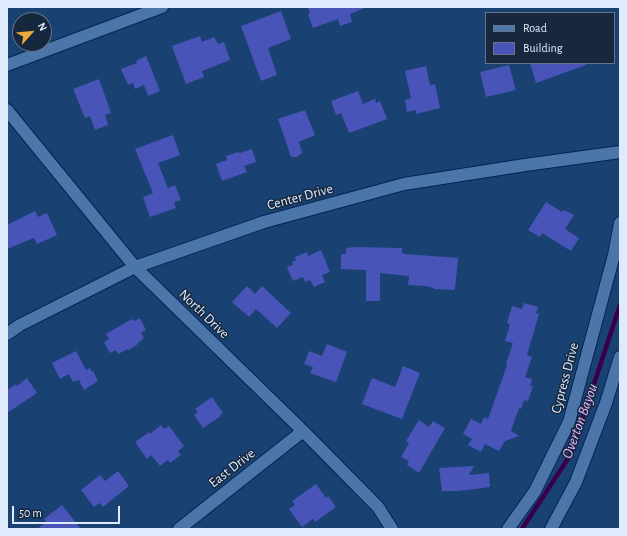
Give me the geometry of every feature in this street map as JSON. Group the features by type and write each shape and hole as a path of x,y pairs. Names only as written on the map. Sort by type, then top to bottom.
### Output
{"street":[{"path":"7,65 162,7"},
{"name":"North Drive","path":"7,110 135,266 378,507 392,529"},
{"name":"Center Drive","path":"7,334 20,325 135,266 264,222 404,184 524,165 620,152"},
{"name":"Cypress Drive","path":"508,529 535,491 569,422 614,255 620,223"},
{"path":"551,529 576,482 606,403 620,357"},
{"name":"East Drive","path":"179,529 303,431"}],"building":[{"path":"308,7 365,8 350,14 352,22 340,26 338,19 313,28 308,14 310,13"},
{"path":"281,11 291,39 268,48 277,75 261,81 241,26"},
{"path":"200,36 202,42 214,37 218,44 224,42 230,60 202,71 204,77 186,84 172,46"},
{"path":"146,56 160,91 148,96 144,85 135,89 133,83 128,85 121,69 137,63 136,61"},
{"path":"530,64 586,64 586,65 536,83"},
{"path":"509,65 516,90 486,97 480,72"},
{"path":"426,66 430,85 435,84 440,108 416,114 416,110 407,112 405,100 411,98 405,71"},
{"path":"99,79 111,113 105,115 108,125 95,130 90,116 85,118 73,89"},
{"path":"358,91 363,104 375,99 376,103 380,101 387,119 349,133 341,113 336,115 331,101"},
{"path":"305,110 315,135 299,142 302,153 297,157 291,157 278,119"},
{"path":"173,135 180,155 158,163 168,188 175,185 181,200 174,202 176,208 150,217 143,197 153,193 135,149"},
{"path":"252,149 256,162 244,166 247,172 222,181 216,164 227,160 226,156"},
{"path":"546,202 562,212 564,210 574,215 565,229 579,238 571,251 542,233 540,237 528,230"},
{"path":"35,211 38,217 47,213 57,235 37,244 34,238 7,249 7,225"},
{"path":"346,248 402,248 402,253 406,254 458,258 455,290 434,289 426,286 408,285 409,276 380,273 380,301 366,301 366,270 341,269 341,254 346,254"},
{"path":"321,250 330,272 322,275 325,282 314,287 310,280 305,282 303,277 293,281 287,267 293,265 292,262 296,260 295,257 307,252 308,256"},
{"path":"247,286 255,294 262,286 291,313 277,328 256,309 249,317 232,302"},
{"path":"524,303 538,307 536,313 539,314 527,355 532,357 525,377 532,379 530,386 533,386 528,401 524,400 521,409 519,408 511,431 519,436 505,441 499,451 485,444 481,452 468,445 472,439 463,434 471,419 481,424 484,417 488,419 513,343 505,341 510,324 507,323 512,306 522,309"},
{"path":"140,318 146,330 141,333 144,338 129,350 128,349 118,354 116,350 110,353 104,342 109,339 106,334 132,319 134,321"},
{"path":"327,344 347,352 336,382 310,373 313,367 304,364 309,351 322,356"},
{"path":"76,351 86,370 90,368 98,381 84,390 79,380 73,382 69,374 60,379 52,363"},
{"path":"403,366 420,373 402,419 362,404 372,378 395,387"},
{"path":"27,378 37,393 7,413 7,390 16,384 17,386"},
{"path":"212,397 223,413 203,428 194,415 198,412 195,409"},
{"path":"419,420 429,427 433,421 445,428 419,473 407,465 409,461 401,457 409,443 406,441"},
{"path":"161,425 164,429 169,426 184,446 178,451 181,455 170,463 168,460 160,466 151,455 147,459 135,442 149,432 150,434"},
{"path":"474,466 469,475 489,473 490,487 459,491 442,491 439,468"},
{"path":"118,471 129,486 103,507 100,503 94,507 81,490 100,475 105,481"},
{"path":"316,484 326,498 328,496 336,507 315,522 313,519 302,527 289,509 295,505 292,501"},
{"path":"62,505 81,529 37,529 46,522 44,519"}],"waterway":[{"name":"Overton Bayou","path":"522,529 571,454 620,305"}]}
